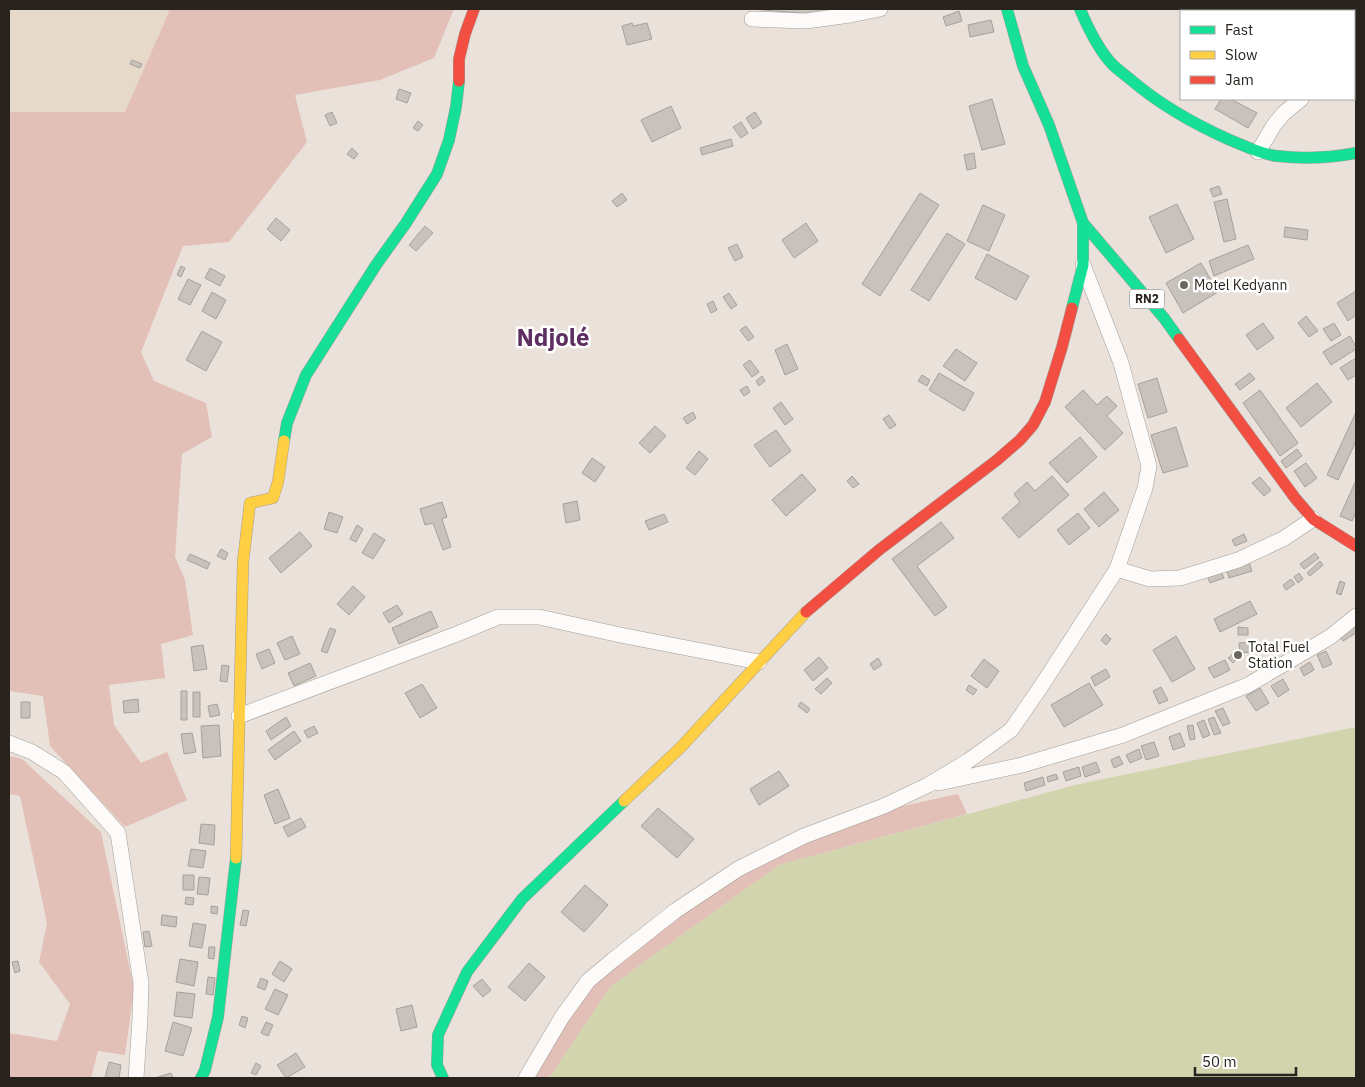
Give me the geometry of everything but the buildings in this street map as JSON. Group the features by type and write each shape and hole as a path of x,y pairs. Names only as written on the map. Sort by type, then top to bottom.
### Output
{"main road":[{"path":"201,1078 205,1070 218,1017 236,863 243,562 250,503 273,498 278,482 287,423 306,375 346,310 437,174 456,107 459,59 474,9"},
{"name":"RN2","path":"1007,9 1023,66 1049,126 1083,223 1164,318 1234,415 1313,519 1356,546"},
{"path":"1080,9 1089,31 1112,64 1142,90 1167,108 1258,152 1276,156 1310,158 1356,153"},
{"path":"443,1078 438,1065 438,1035 466,972 522,899 681,746 808,609 879,550 997,460 1020,440 1033,425 1048,394 1083,265 1083,223"}],"street":[{"path":"752,20 806,20 850,15 880,9"},
{"path":"1258,152 1274,125 1284,113 1300,100"},
{"path":"526,1078 562,1018 588,982 675,911 738,869 804,836 884,806 928,786 968,761 1011,730 1117,569 1145,488 1150,466 1121,363 1083,265"},
{"path":"1117,569 1150,579 1180,578 1238,560 1283,539 1313,519"},
{"path":"928,786 1022,765 1122,735 1248,685 1330,637 1356,616"},
{"path":"239,716 498,617 539,617 759,662"},
{"path":"9,744 32,752 64,772 118,833 140,983 140,1019 136,1078"}],"shaded area":[{"path":"9,9 166,9 169,12 125,113 9,112"},
{"path":"166,9 454,9 434,58 380,80 295,95 307,142 229,242 183,246 141,352 154,381 206,403 212,437 182,454 175,557 185,580 193,635 161,644 165,678 109,685 114,725 141,763 167,752 187,800 125,827 50,746 43,696 9,691 9,112 125,112 169,12"},
{"path":"1356,727 1356,1078 549,1078 611,986 779,865 1079,784"},
{"path":"9,756 22,759 101,832 134,989 125,1055 98,1051 91,1078 9,1078 9,1033 57,1041 70,1004 39,962 47,923 20,796 9,794"},
{"path":"958,794 967,814 779,865 611,986 549,1078 529,1078 592,983 712,890 784,853 889,809"}],"traffic: fast":[{"path":"1007,9 1023,66 1049,125 1083,223 1164,318 1179,339"},
{"path":"1080,9 1098,45 1114,66 1153,97 1203,127 1259,152 1271,155 1316,158 1356,153"},
{"path":"284,441 287,423 306,375 437,174 449,140 459,81"},
{"path":"1072,308 1083,265 1083,223"},
{"path":"443,1078 437,1065 438,1035 467,972 522,899 624,801"},
{"path":"201,1078 205,1070 218,1017 236,858"}],"traffic: slow":[{"path":"236,858 243,562 250,503 273,498 278,482 284,441"},
{"path":"624,801 681,747 806,612"}],"traffic: jam":[{"path":"459,81 459,59 474,9"},
{"path":"806,612 879,550 997,460 1020,440 1033,425 1045,402 1072,308"},
{"path":"1179,339 1295,498 1313,519 1356,546"}],"place":[{"name":"Motel Kedyann","path":"1184,285"},
{"name":"Total Fuel Station","path":"1238,655"}],"district":[{"name":"Ndjolé","path":"553,338"}]}
